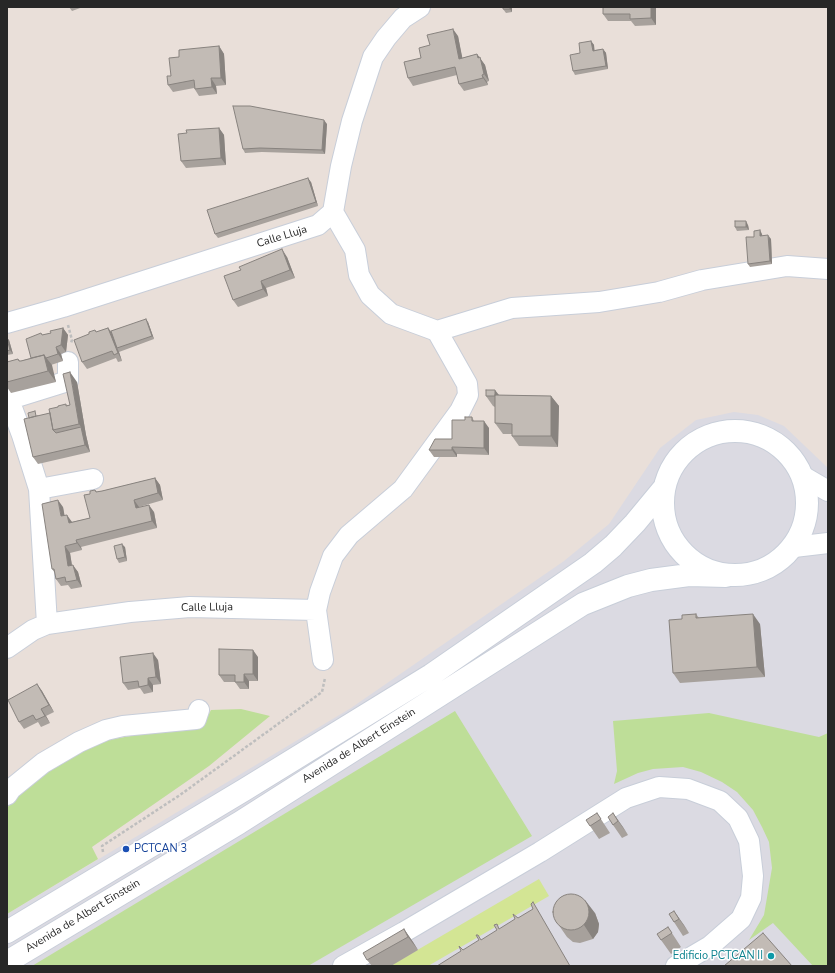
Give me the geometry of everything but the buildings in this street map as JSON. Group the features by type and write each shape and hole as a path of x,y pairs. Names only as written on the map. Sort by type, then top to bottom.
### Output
{"main road":[{"path":"726,576 702,567 690,560 676,546 666,528 663,509 664,488 670,470 681,455 704,437 721,431 737,430 757,434 774,441 790,455 804,477 808,491 808,510 804,527 794,547"},
{"name":"Avenida de Albert Einstein","path":"7,932 432,676 593,563 624,535 664,488"},
{"name":"Avenida de Albert Einstein","path":"7,962 245,818 583,604 628,586 651,580 689,575 746,575 762,571 779,561 794,547"}],"street":[{"path":"420,7 403,18 386,38 373,57 342,159 333,212 355,250 359,275 370,295 391,314 438,331 512,308 599,302 659,292 702,280 787,266 828,269"},
{"name":"Calle Lluja","path":"7,323 63,307 318,225 333,212"},
{"path":"323,660 316,610 328,568 340,546 403,489 466,402 468,395 467,384 438,331"},
{"path":"47,624 38,489 22,435 11,405 7,399 68,381 68,362"},
{"path":"804,477 828,491"},
{"path":"38,489 92,479"},
{"path":"794,547 828,542"},
{"name":"Calle Lluja","path":"7,648 33,630 47,624 130,612 190,607 316,610"},
{"path":"7,795 43,763 79,742 106,730 144,724 196,719 199,710"},
{"path":"343,966 540,852 626,798 659,787 688,788 720,801 738,818 749,841 754,876 750,898 741,919 710,946 676,966"}],"path":[{"path":"63,307 72,340 68,362"},
{"path":"108,870 102,846 180,795 322,692 325,677 323,660"}],"shaded area":[{"path":"734,412 758,415 784,426 828,468 828,966 7,966 7,914 351,708 564,561 609,524 660,448 696,420"}],"green space":[{"path":"241,709 270,716 209,766 92,847 98,859 7,914 7,808 31,781 69,754 107,740 184,727 202,727 211,710"},
{"path":"455,711 532,836 308,966 32,966"},
{"path":"709,713 819,737 828,733 828,966 813,966 773,923 749,940 764,915 772,868 769,842 753,810 737,792 722,782 701,772 683,767 653,769 638,773 614,784 617,771 613,721"},
{"path":"539,879 549,896 428,966 390,966"}],"place":[{"name":"PCTCAN 3","path":"126,849"},
{"name":"Edificio PCTCAN II","path":"771,956"}]}
